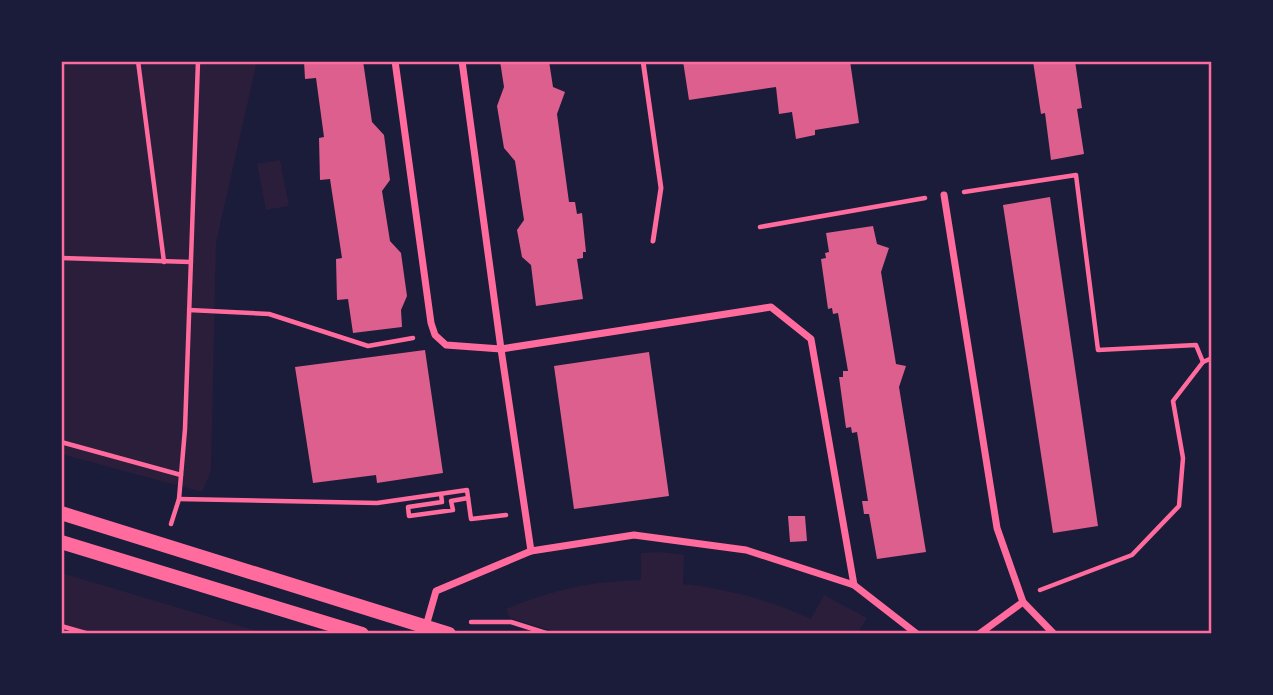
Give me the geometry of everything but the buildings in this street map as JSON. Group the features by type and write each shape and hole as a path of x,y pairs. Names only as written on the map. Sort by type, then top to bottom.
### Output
{"main road":[{"path":"61,513 428,630 449,634"},
{"path":"61,541 362,634"}],"street":[{"path":"395,61 431,323 435,335 446,345 501,349 771,307 811,339 853,585"},
{"path":"462,61 531,551"},
{"path":"944,195 997,528 1023,602 1054,634"},
{"path":"428,630 436,591 531,551 634,535 746,550 853,585 917,634"},
{"path":"979,634 1023,602"}],"lane":[{"path":"643,61 661,188 653,241"}],"path":[{"path":"138,61 163,262"},
{"path":"165,545 179,499 181,475 198,61"},
{"path":"760,227 1076,175 1098,350 1196,345 1203,362"},
{"path":"61,258 191,262"},
{"path":"189,310 269,314 368,346 435,335"},
{"path":"1023,602 1045,587 1132,555 1179,506 1183,458 1173,401 1203,362 1212,358"},
{"path":"61,442 181,475"},
{"path":"179,499 377,503 467,490 471,519 524,513"},
{"path":"441,494 442,502 408,507 409,516 453,510 451,500 468,498"},
{"path":"61,626 89,634"}],"shaded area":[{"path":"61,61 257,61 216,243 211,471 202,492 61,454"},
{"path":"280,160 289,206 266,210 257,164"},
{"path":"641,553 684,555 683,584 748,596 811,619 824,595 867,618 857,634 563,634 510,618 506,609 572,588 605,582 641,580"},
{"path":"61,573 267,634 61,634"}]}
